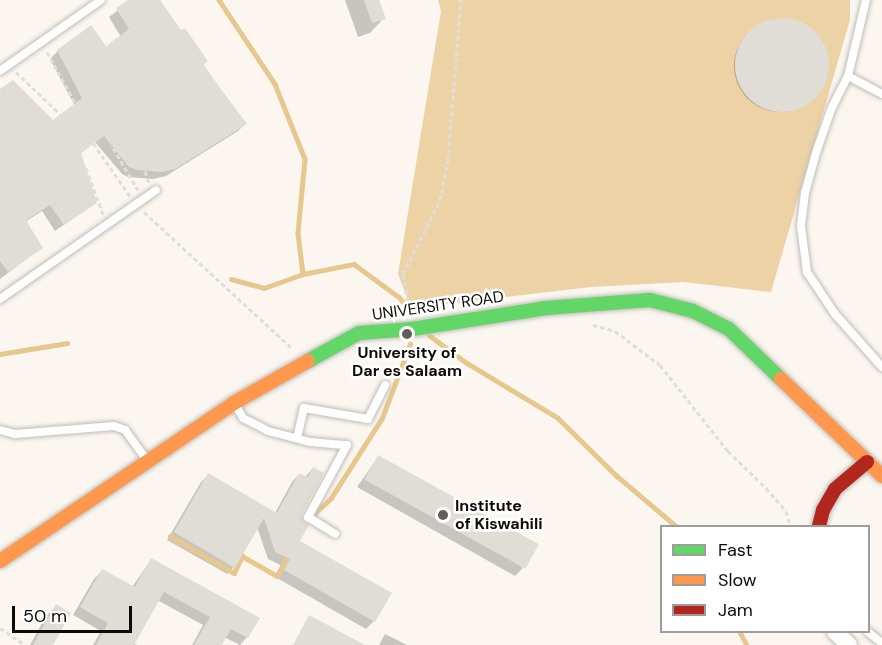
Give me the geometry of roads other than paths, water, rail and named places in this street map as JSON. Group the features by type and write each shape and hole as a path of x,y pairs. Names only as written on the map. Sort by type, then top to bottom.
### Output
{"street":[{"name":"UNIVERSITY ROAD","path":"0,561 234,403 305,361 359,333 412,329 505,313 650,300 693,311 729,328 882,476"},
{"path":"819,525 823,510 835,489 867,462"},
{"path":"836,633 849,645"}],"lane":[{"path":"0,71 101,0"},
{"path":"868,2 848,76 832,107 816,153 805,193 801,226 807,272 835,314 882,367"},
{"path":"848,76 882,94"},
{"path":"0,299 156,190"},
{"path":"297,438 304,408 368,418 385,385"},
{"path":"234,403 243,418 268,431 297,438 347,445 308,517 335,534"},
{"path":"0,430 15,434 114,426 125,430 148,462"},
{"path":"869,633 882,643"}],"waterway":[{"path":"219,0 275,84 305,159 298,233 303,274"},
{"path":"231,279 264,288 303,274 354,264 399,297 405,304"},
{"path":"429,335 467,363 558,418 617,476 675,525"},
{"path":"0,354 67,343"},
{"path":"314,514 331,498 382,418 410,344"},
{"path":"170,536 234,573 242,556 277,576 288,554"},
{"path":"741,633 747,645"}],"place":[{"name":"University of Dar es Salaam","path":"407,334"},
{"name":"Institute of Kiswahili","path":"443,515"}]}
